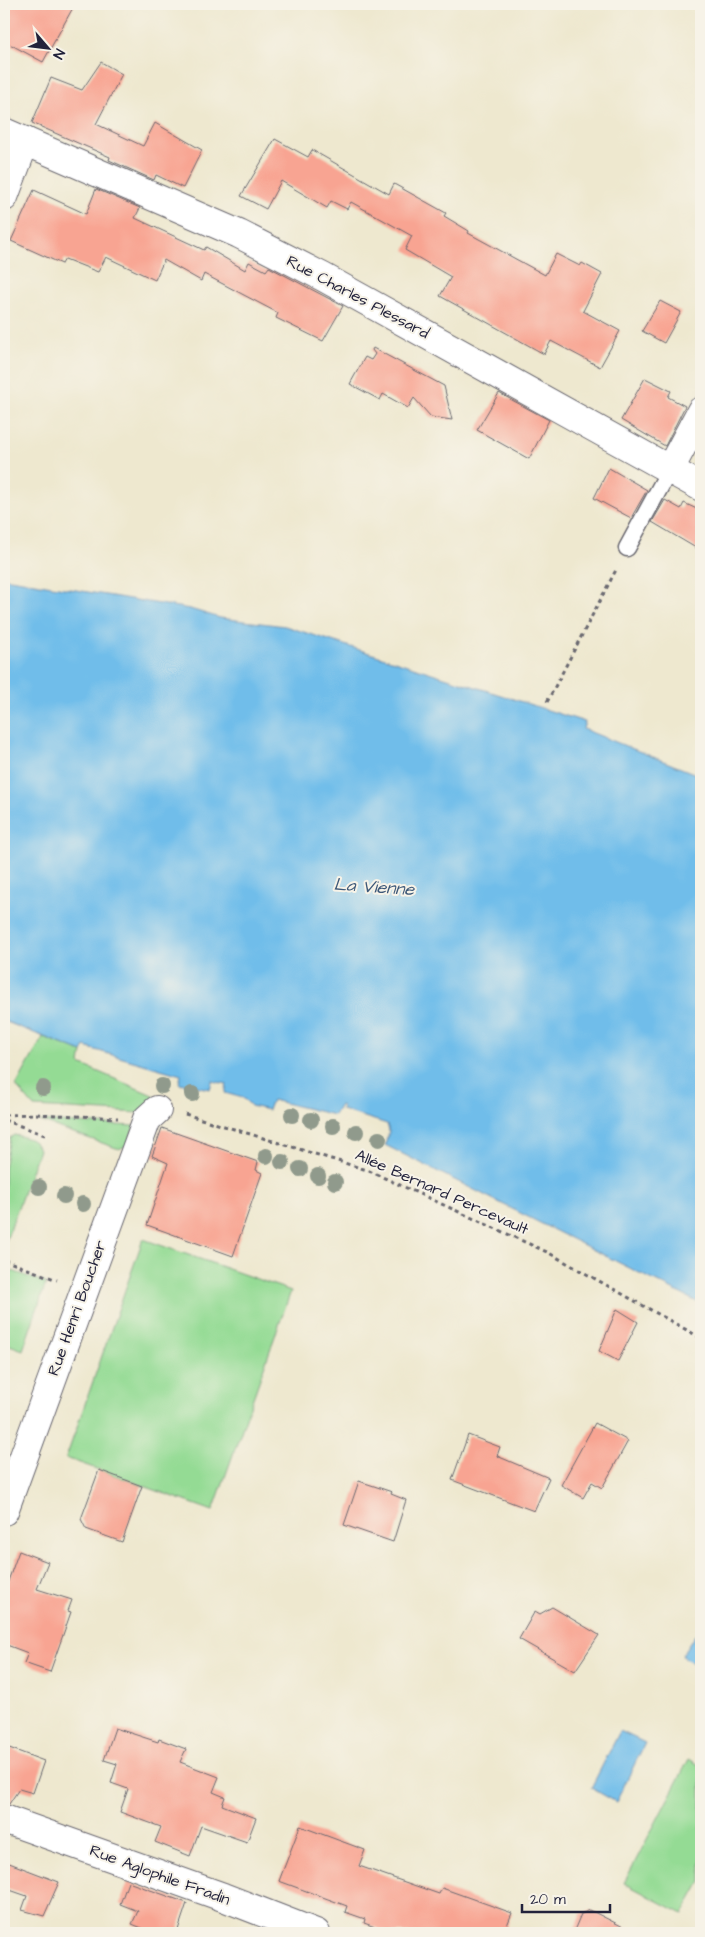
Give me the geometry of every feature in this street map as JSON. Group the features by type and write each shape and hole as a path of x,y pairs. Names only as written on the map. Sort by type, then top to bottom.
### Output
{"street":[{"path":"4,197 15,137"},
{"name":"Rue Charles Plessard","path":"15,137 273,251 701,486"},
{"path":"670,469 701,411"},
{"name":"Rue Henri Boucher","path":"4,1511 83,1290 152,1115"},
{"name":"Rue Aglophile Fradin","path":"4,1820 223,1897 316,1933"}],"lane":[{"path":"627,548 670,469"}],"path":[{"path":"547,702 627,548"},
{"name":"Allée Bernard Percevault","path":"4,1115 152,1115 174,1110 367,1170 549,1253 701,1338"},
{"path":"4,1120 45,1135"},
{"path":"4,1260 83,1290"}],"green space":[{"path":"43,1037 82,1052 80,1064 155,1096 140,1113 34,1107 16,1086"},
{"path":"40,1121 134,1126 128,1145 119,1149"},
{"path":"14,1135 33,1141 39,1150 4,1246 4,1168 10,1138"},
{"path":"143,1239 291,1291 213,1511 66,1458"},
{"path":"4,1268 46,1283 23,1350 4,1343"},
{"path":"689,1759 701,1766 701,1882 683,1914 624,1883"}],"water":[{"name":"La Vienne","path":"4,578 190,609 220,618 285,626 585,722 583,729 701,776 701,1304 385,1145 389,1131 387,1124 342,1110 340,1105 334,1115 272,1100 268,1110 251,1106 243,1098 225,1093 227,1084 212,1081 210,1089 179,1083 181,1075 85,1047 82,1052 4,1021"},
{"path":"701,1626 701,1654 694,1664 682,1655"},
{"path":"620,1731 645,1743 616,1802 591,1788"}],"building":[{"path":"4,4 75,4 43,62 4,41"},
{"path":"101,62 122,74 96,124 143,146 155,123 202,150 183,188 156,175 154,180 109,160 110,157 32,123 51,78 82,90"},
{"path":"275,139 308,157 312,150 389,194 394,184 446,213 444,216 469,231 468,233 545,275 556,254 580,266 582,263 602,274 583,311 620,331 600,367 551,341 544,354 440,296 451,277 405,250 412,236 351,202 347,209 331,201 327,208 281,181 266,209 241,196"},
{"path":"96,189 140,208 135,218 204,250 206,247 245,270 249,262 266,271 269,267 343,306 323,341 276,318 278,313 204,274 201,281 164,260 155,280 106,257 98,272 65,259 62,264 11,241 34,190 86,214"},
{"path":"660,301 681,312 664,343 642,331"},
{"path":"373,348 444,386 452,420 431,417 414,398 408,408 383,394 380,400 350,384 365,357 371,360 375,354 372,350"},
{"path":"645,378 671,391 668,397 685,406 665,446 621,420"},
{"path":"499,393 549,420 529,459 477,430"},
{"path":"609,468 647,490 631,518 594,498"},
{"path":"665,500 681,509 684,503 701,511 701,551 652,522"},
{"path":"162,1128 258,1162 256,1170 262,1173 233,1256 147,1225 168,1163 152,1156"},
{"path":"617,1309 638,1322 618,1361 599,1351"},
{"path":"595,1423 628,1441 602,1488 592,1482 583,1498 561,1485"},
{"path":"468,1435 500,1447 497,1456 549,1478 534,1511 452,1480"},
{"path":"99,1470 142,1486 122,1542 86,1529 81,1519"},
{"path":"359,1481 392,1492 391,1494 406,1500 393,1542 344,1525"},
{"path":"19,1551 48,1562 37,1589 72,1600 68,1611 71,1612 50,1672 24,1663 28,1653 4,1644 4,1592"},
{"path":"552,1607 599,1635 575,1671 519,1639 535,1611 540,1614"},
{"path":"115,1728 158,1742 159,1739 186,1749 180,1762 219,1777 213,1792 225,1797 222,1805 256,1818 247,1842 201,1826 190,1856 155,1842 161,1827 120,1812 128,1789 111,1783 117,1764 104,1760"},
{"path":"4,1746 44,1761 33,1793 19,1789 9,1804 4,1804"},
{"path":"300,1826 365,1850 359,1866 439,1894 442,1888 512,1913 504,1933 391,1933 364,1923 365,1919 345,1912 347,1906 279,1881"},
{"path":"4,1861 59,1882 44,1916 22,1910 27,1896 4,1888"},
{"path":"128,1882 187,1903 177,1933 154,1933 132,1924 138,1911 120,1904"},
{"path":"590,1910 635,1933 573,1933 581,1914"}]}
